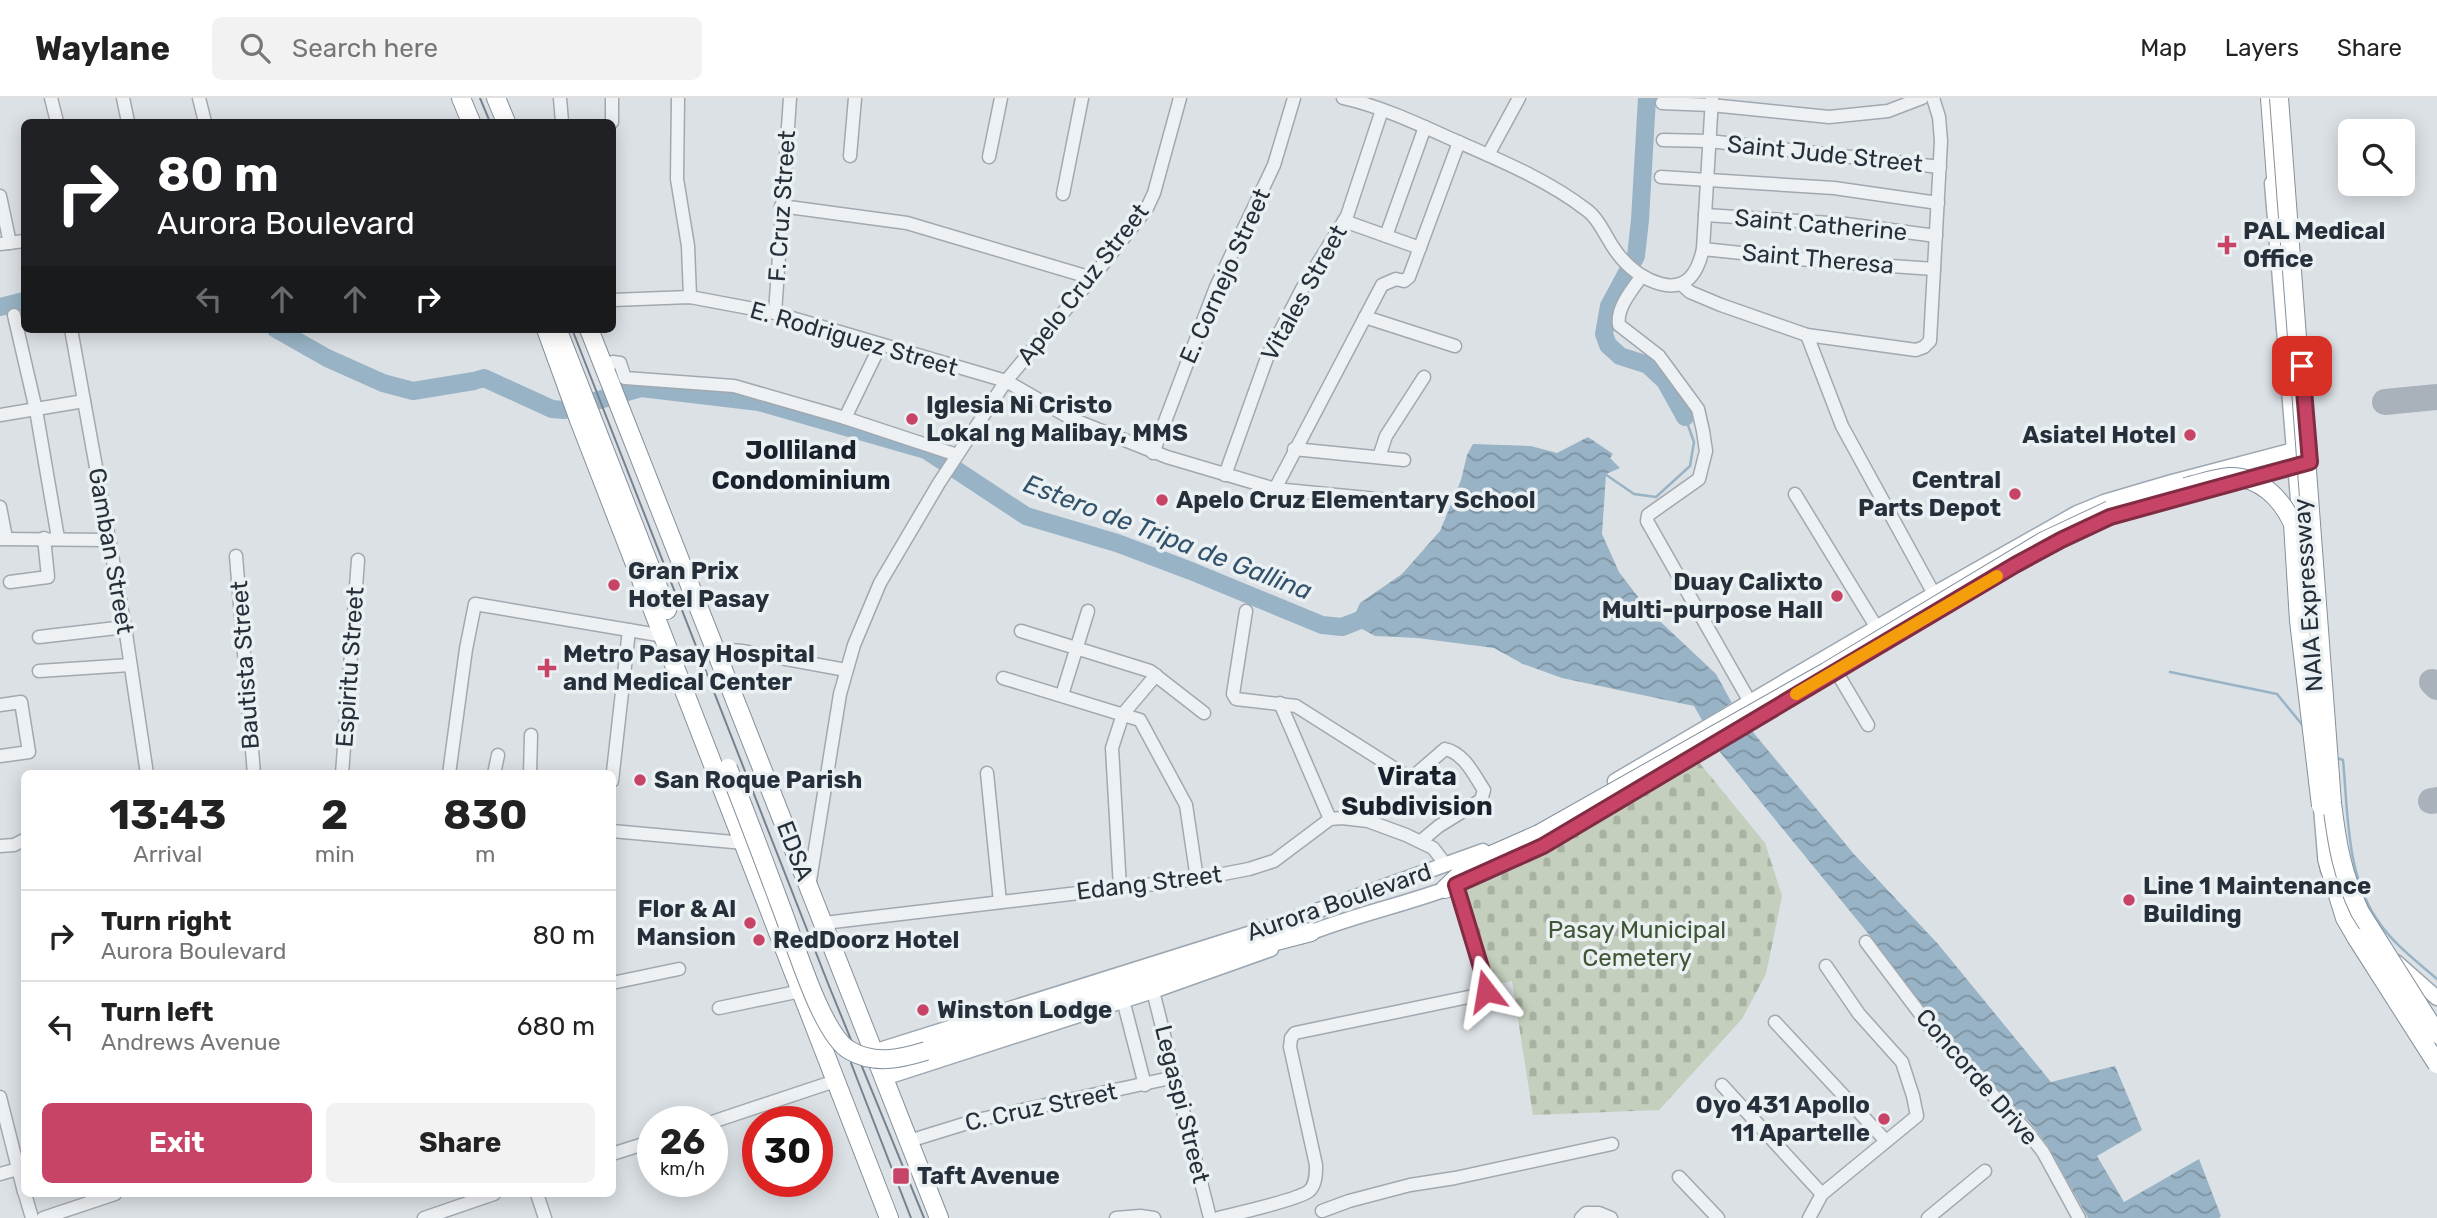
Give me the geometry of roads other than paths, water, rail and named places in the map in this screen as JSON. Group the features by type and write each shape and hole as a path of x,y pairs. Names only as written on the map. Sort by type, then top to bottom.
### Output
{"highway":[{"path":"461,98 470,119"},
{"path":"496,98 505,119"},
{"name":"NAIA Expressway","path":"2270,98 2328,859 2344,918 2437,1064"},
{"name":"NAIA Expressway","path":"2280,98 2332,803 2338,853 2360,912 2437,1034"},
{"name":"EDSA","path":"548,333 572,383 579,420 889,1218"},
{"path":"559,333 572,383 814,995 842,1045 871,1058 901,1058 1249,948 1311,932"},
{"name":"EDSA","path":"591,333 939,1218"},
{"path":"1450,887 1471,864 1539,834 1826,672 1993,570 2081,522 2110,510 2185,487 2229,477 2256,482 2277,497 2293,524 2299,621 2328,859"}],"main road":[{"path":"2264,98 2302,447"},
{"path":"2280,98 2321,702 2325,855 2343,918 2374,964 2437,1021"},
{"name":"Aurora Boulevard","path":"873,1052 1280,924 1491,848 1538,826 2065,519 2104,502 2302,447"},
{"name":"Aurora Boulevard","path":"884,1078 1251,957 1311,932 1450,887 1543,846 2061,540 2110,517 2303,464"},
{"path":"2006,552 2015,565"},
{"path":"1718,721 1727,735"},
{"path":"2332,763 2340,853 2348,892 2365,926 2388,956 2437,998"},
{"path":"924,1036 919,1050 924,1058 932,1061"}],"street":[{"path":"51,98 56,119"},
{"path":"123,98 127,119"},
{"path":"199,98 204,119"},
{"path":"560,98 562,119"},
{"path":"612,98 612,119"},
{"path":"678,98 677,179 688,246 690,297"},
{"name":"F. Cruz Street","path":"775,313 790,98"},
{"path":"850,156 855,98"},
{"path":"989,157 1001,98"},
{"path":"1063,194 1082,98"},
{"name":"Apelo Cruz Street","path":"809,887 832,736 846,670 880,583 909,530 1006,381 1147,208 1180,98"},
{"name":"E. Cornejo Street","path":"1153,453 1216,287 1274,165 1294,98"},
{"path":"1343,98 1425,127 1566,194 1592,214 1619,258 1640,276 1664,285 1681,284 1699,268 1703,249 1712,102"},
{"path":"1488,155 1519,98"},
{"path":"1662,103 1712,102 1829,117 1888,111 1922,98"},
{"path":"1681,284 1690,292 1721,305 1807,335 1916,350 1924,348 1930,341 1940,167 1939,117 1933,98"},
{"name":"Vitales Street","path":"1225,475 1268,355 1302,289 1344,221 1382,110"},
{"path":"1386,236 1425,127"},
{"name":"Saint Jude Street","path":"1663,140 1709,141 1940,167"},
{"path":"1275,489 1382,285 1396,279 1404,281 1409,277 1459,142"},
{"path":"1661,177 1834,188 1938,203"},
{"path":"0,197 5,243"},
{"path":"782,206 907,223 1092,278"},
{"name":"Saint Catherine","path":"1705,215 1846,224 1936,236"},
{"path":"1344,221 1420,248"},
{"name":"Saint Theresa","path":"1703,249 1934,269"},
{"path":"1640,276 1621,308 1619,325 1659,356 1689,395 1698,410 1706,452 1699,479 1646,518 1747,703"},
{"name":"E. Rodriguez Street","path":"616,300 690,297 775,313 1006,381 1072,419 1153,453 1225,475 1275,489 1408,502"},
{"path":"14,315 36,410 58,538"},
{"path":"1365,317 1455,346"},
{"name":"Gamban Street","path":"72,333 110,540 146,770"},
{"path":"1807,335 1842,426 1934,594"},
{"path":"845,418 880,346"},
{"path":"604,367 619,362 625,378 734,386 845,418 955,458"},
{"path":"1380,457 1386,436 1424,377"},
{"path":"0,415 84,401"},
{"path":"1294,449 1404,460"},
{"path":"1795,494 1877,628"},
{"path":"0,507 3,539 110,540"},
{"path":"10,582 48,577 44,538"},
{"name":"Bautista Street","path":"236,556 254,770"},
{"name":"Espiritu Street","path":"342,770 358,560"},
{"path":"450,770 475,604 664,636"},
{"path":"1062,695 1088,611"},
{"path":"1246,611 1234,697 1296,706 1408,777 1415,775 1445,749 1460,756 1484,790 1481,800 1439,826 1421,841"},
{"path":"39,637 124,627"},
{"path":"613,770 629,630"},
{"path":"1021,631 1156,675 1204,713"},
{"path":"717,654 729,650 742,651 846,670"},
{"path":"39,671 130,665"},
{"path":"1836,671 1868,725"},
{"path":"1120,888 1112,748 1123,714 1156,675"},
{"path":"1003,678 1140,720 1186,805 1197,879"},
{"path":"0,705 21,702 29,752 0,756"},
{"path":"1280,703 1330,819 1368,821 1421,841 1433,848 1446,865"},
{"path":"530,770 531,735"},
{"path":"495,770 498,755"},
{"path":"987,773 1000,902"},
{"name":"Edang Street","path":"824,923 1197,879 1249,869 1274,861 1330,819"},
{"path":"616,831 744,844"},
{"path":"0,846 21,842"},
{"path":"1218,1218 1310,1191 1316,1178 1316,1165 1290,1047 1295,1033 1478,995 1486,991 1486,984 1450,887"},
{"name":"Concorde Drive","path":"1866,942 1937,1036 2026,1130 2043,1152 2079,1218"},
{"path":"1810,1218 1822,1194 1917,1116 1902,1062 1859,1014 1826,967"},
{"path":"616,982 679,969"},
{"path":"719,1007 801,990"},
{"name":"Legaspi Street","path":"1153,990 1210,1218"},
{"path":"1123,1000 1144,1085"},
{"path":"1775,1022 1886,1141"},
{"name":"C. Cruz Street","path":"909,1141 977,1119 1175,1077"},
{"path":"728,1117 835,1081"},
{"path":"1722,1085 1822,1194"},
{"path":"0,1097 21,1179"},
{"path":"1310,1191 1324,1215 1349,1201 1410,1185 1612,1144"},
{"path":"616,1153 637,1146"},
{"path":"0,1174 18,1169"},
{"path":"1927,1218 1985,1171"},
{"path":"1679,1177 1718,1218"},
{"path":"26,1197 32,1218"},
{"path":"43,1218 106,1197"},
{"path":"424,1218 485,1197"},
{"path":"538,1197 545,1218"},
{"path":"1583,1216 1599,1213 1611,1218"},
{"path":"1115,1218 1154,1218"}],"water":[{"path":"1588,437 1613,454 1610,458 1620,468 1606,474 1602,534 1619,572 1648,610 1716,674 1738,714 1853,853 1938,944 2051,1082 2115,1066 2142,1130 2097,1156 2124,1202 2199,1159 2221,1216 2219,1218 2088,1218 2047,1145 2030,1122 1945,1036 1871,937 1720,752 1694,706 1562,678 1523,664 1494,648 1417,638 1375,636 1351,623 1360,603 1402,574 1440,531 1473,444 1531,446 1557,453"}],"waterway":[{"path":"1647,98 1636,256 1609,306 1604,334 1608,345 1620,356 1648,365 1665,381 1685,417"},
{"name":"Estero de Tripa de Gallina","path":"0,307 21,302"},
{"name":"Estero de Tripa de Gallina","path":"283,333 327,358 383,383 413,391 484,378 552,409 564,410 641,388 759,402 926,450 1026,516 1117,543 1322,625 1342,627 1373,615"},
{"path":"1605,474 1634,494 1656,497 1690,466 1694,442 1685,417"},
{"path":"2170,672 2277,694 2304,727"},
{"path":"2334,757 2343,760 2350,841 2366,900 2389,935 2437,979"}],"tram line":[{"path":"480,98 489,119"},
{"path":"574,333 829,986 924,1218"},
{"path":"851,1063 911,1218"}],"place":[{"name":"PAL Medical Office","path":"2227,245"},
{"name":"Iglesia Ni Cristo Lokal ng Malibay, MMS","path":"912,419"},
{"name":"Asiatel Hotel","path":"2190,435"},
{"name":"Central Parts Depot","path":"2015,494"},
{"name":"Apelo Cruz Elementary School","path":"1162,500"},
{"name":"Gran Prix Hotel Pasay","path":"614,585"},
{"name":"Duay Calixto Multi-purpose Hall","path":"1837,596"},
{"name":"Metro Pasay Hospital and Medical Center","path":"547,668"},
{"name":"San Roque Parish","path":"640,780"},
{"name":"Line 1 Maintenance Building","path":"2129,900"},
{"name":"Flor & Al Mansion","path":"750,923"},
{"name":"RedDoorz Hotel","path":"759,940"},
{"name":"Winston Lodge","path":"923,1010"},
{"name":"Oyo 431 Apollo 11 Apartelle","path":"1884,1119"},
{"name":"Taft Avenue","path":"901,1176"}],"district":[{"name":"Jolliland Condominium","path":"801,465"},
{"name":"Virata Subdivision","path":"1417,791"}],"park label":[{"name":"Pasay Municipal Cemetery","path":"1637,944"}]}
